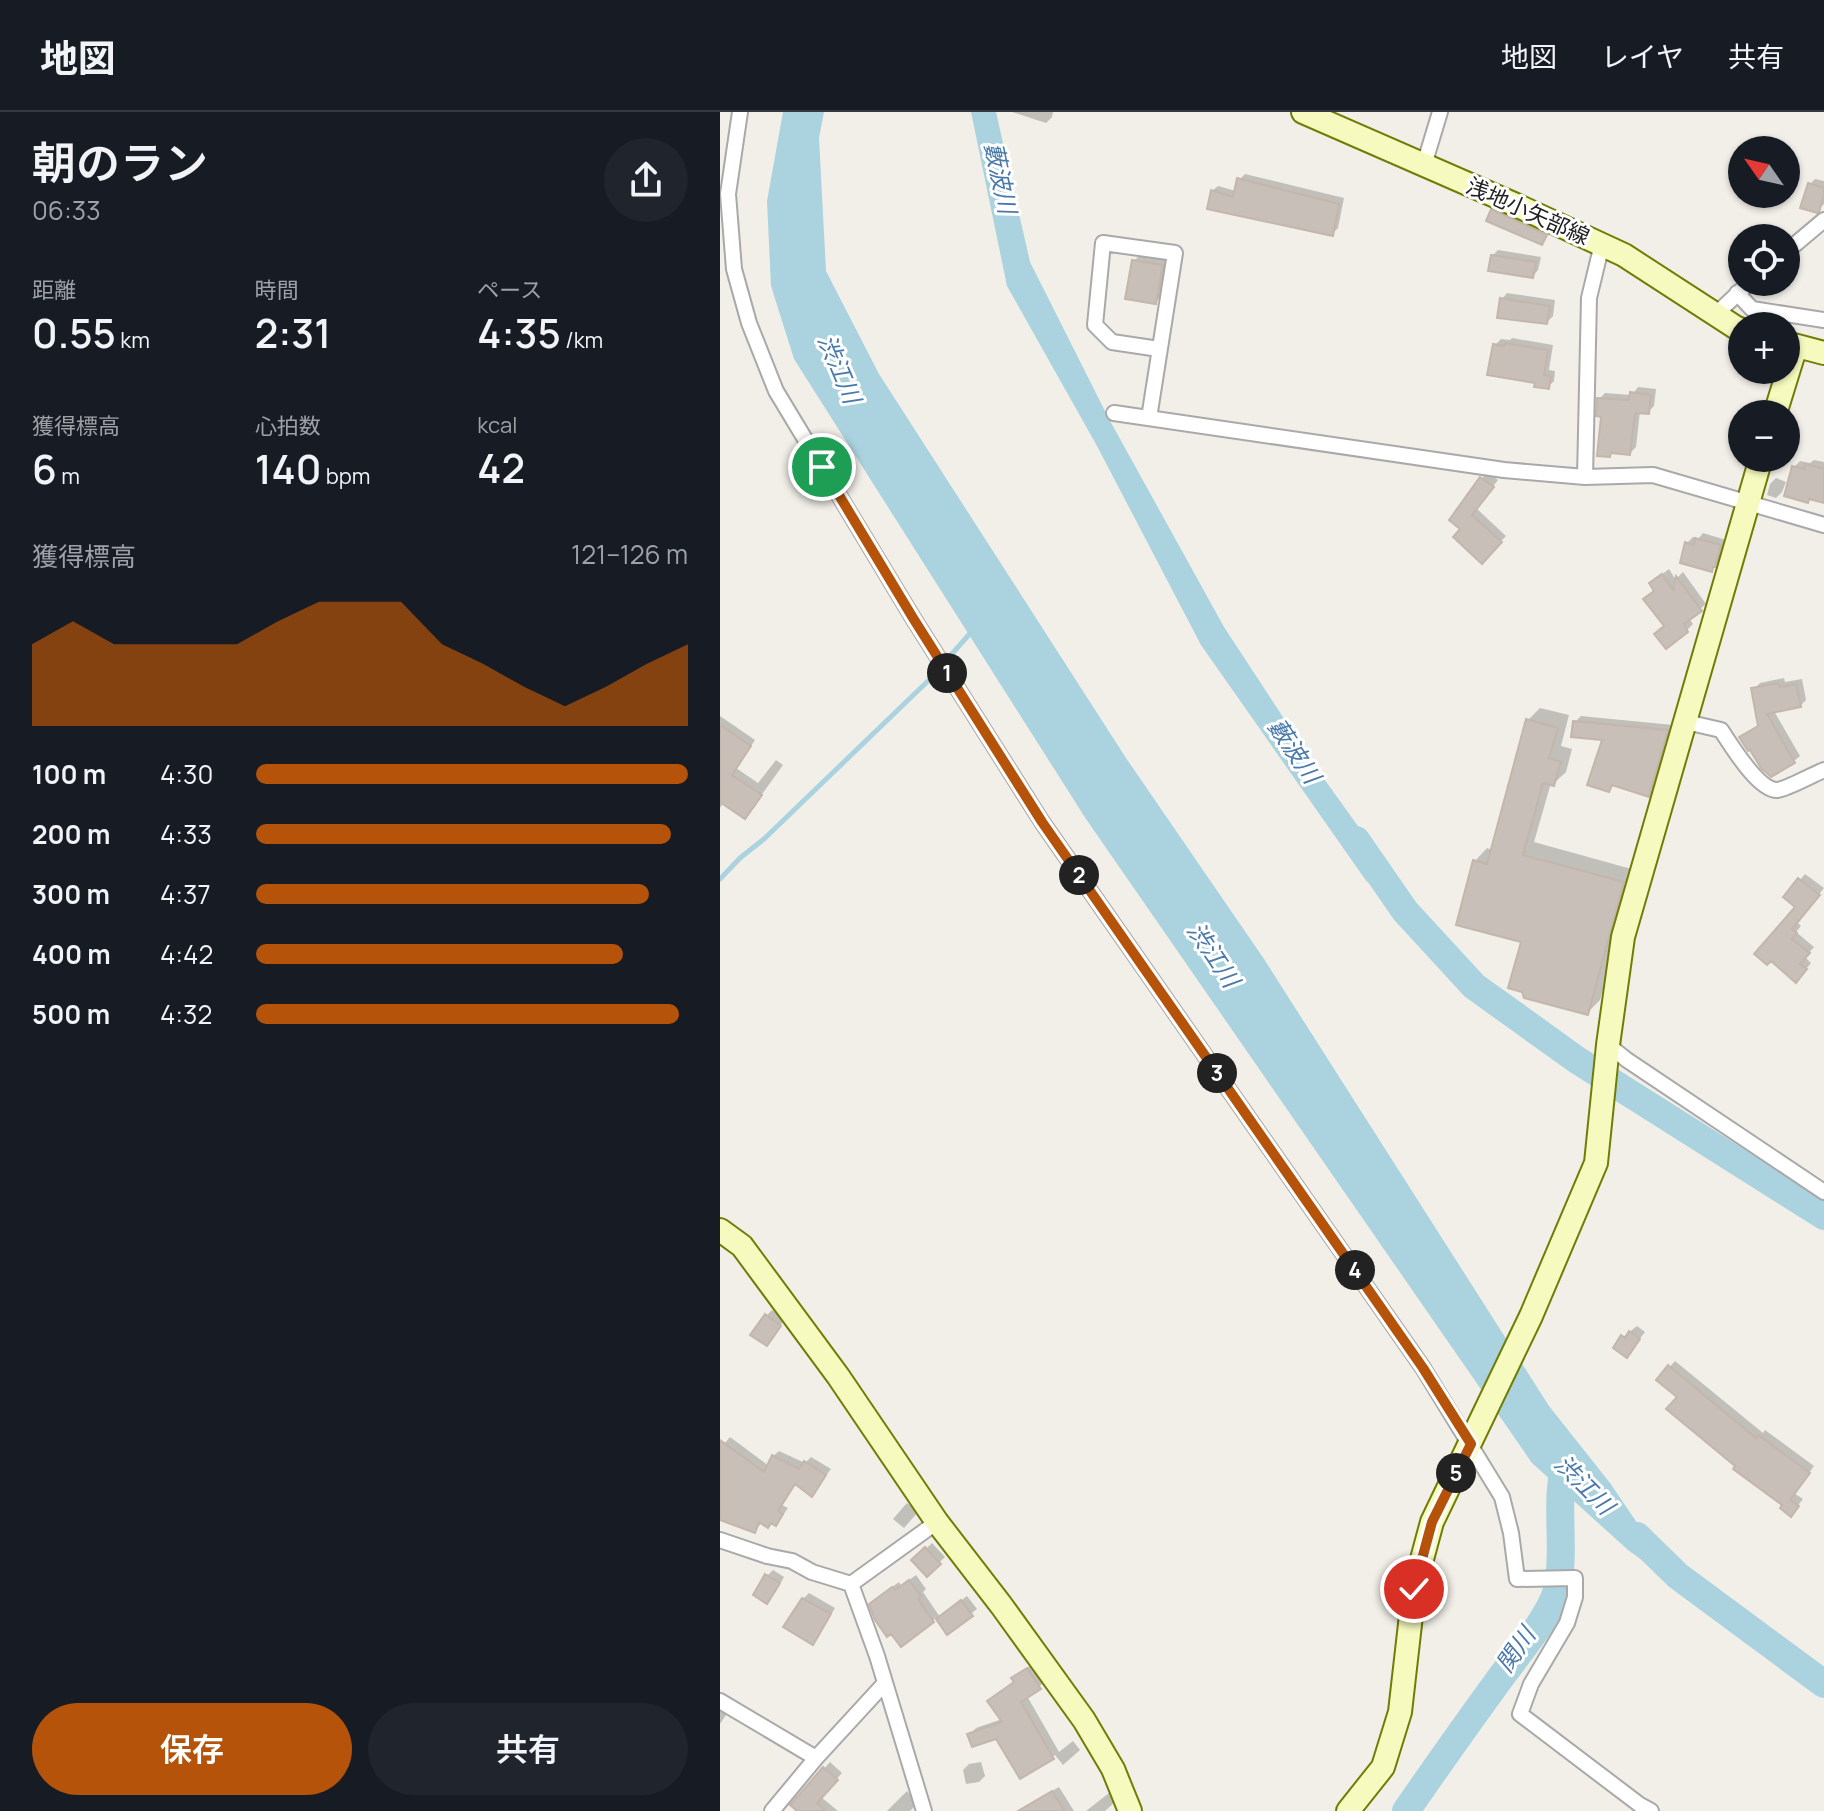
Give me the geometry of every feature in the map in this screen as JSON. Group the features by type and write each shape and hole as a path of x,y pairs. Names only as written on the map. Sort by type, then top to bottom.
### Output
{"street":[{"path":"740,112 728,194 734,269 749,323 776,391 913,618 1042,822 1473,1440 1502,1497 1517,1579 1575,1578 1575,1597 1567,1623 1531,1684 1520,1714 1642,1809"},
{"name":"浅地小矢部線","path":"1303,112 1602,244 1728,322"},
{"path":"1424,165 1440,112"},
{"path":"1800,240 1824,220"},
{"path":"1149,418 1175,253 1103,243 1095,325 1112,342 1159,349"},
{"path":"1585,477 1589,298 1602,244"},
{"path":"1716,314 1734,296"},
{"path":"1740,296 1752,309 1824,320"},
{"path":"1800,346 1824,353"},
{"path":"1114,413 1504,470 1585,477 1653,475 1824,525"},
{"path":"1348,1811 1383,1767 1400,1712 1414,1589 1432,1522 1531,1316 1596,1163 1623,937 1756,472"},
{"path":"1686,722 1721,730 1765,787 1778,790 1824,770"},
{"path":"1607,1051 1627,1060 1824,1192"},
{"path":"720,1230 742,1246 751,1258 838,1376 937,1522 1084,1720 1113,1769 1130,1811"},
{"path":"851,1584 937,1522"},
{"path":"720,1540 792,1561 812,1572 851,1584"},
{"path":"851,1584 877,1656 924,1811"},
{"path":"772,1811 884,1684"},
{"path":"720,1701 816,1758"}],"water":[{"path":"783,112 824,112 819,138 826,271 879,374 1126,758 1264,959 1549,1406 1610,1483 1682,1589 1628,1550 1532,1463 1086,819 794,359 771,286 767,201"},
{"path":"971,112 996,112 1030,262 1109,419 1224,627 1317,769 1383,861 1367,882 1201,645 1097,446 1007,286"}],"building":[{"path":"1237,178 1339,204 1333,236 1207,209 1211,190 1233,197"},
{"path":"1808,183 1824,188 1819,212 1800,208"},
{"path":"1491,209 1547,235 1542,245 1486,221"},
{"path":"1491,255 1536,262 1533,278 1488,271"},
{"path":"1132,260 1163,265 1156,304 1125,299"},
{"path":"1500,298 1550,306 1547,324 1497,318"},
{"path":"1505,343 1548,350 1544,375 1551,376 1549,389 1534,387 1535,383 1487,375 1493,344 1504,346"},
{"path":"1630,392 1651,395 1649,414 1635,413 1630,455 1611,453 1610,457 1597,456 1601,417 1596,416 1597,398 1629,400"},
{"path":"1806,464 1824,469 1824,503 1809,499 1808,503 1784,496 1790,472 1804,469"},
{"path":"1480,477 1494,487 1472,515 1502,542 1482,564 1453,537 1460,529 1449,520"},
{"path":"1695,538 1721,545 1712,572 1680,563 1685,542 1694,545"},
{"path":"1662,574 1673,590 1676,576 1702,611 1684,624 1688,632 1666,649 1654,634 1664,626 1643,599 1654,591 1649,583"},
{"path":"1778,683 1780,687 1796,684 1801,707 1767,714 1795,763 1771,777 1739,737 1758,726 1751,688"},
{"path":"1526,719 1558,728 1549,758 1561,762 1554,786 1543,783 1523,855 1624,882 1588,1015 1524,998 1522,992 1508,988 1521,942 1456,925 1473,860 1487,864"},
{"path":"1573,721 1668,730 1649,797 1612,785 1609,792 1587,785 1602,740 1571,737"},
{"path":"720,725 751,746 732,775 762,795 745,819 720,802"},
{"path":"1798,878 1820,895 1792,929 1797,933 1792,939 1810,953 1800,964 1807,969 1796,983 1771,961 1767,965 1754,954 1795,907 1783,897"},
{"path":"765,1314 781,1326 767,1346 750,1335"},
{"path":"1629,1331 1640,1339 1627,1358 1613,1348 1621,1335 1625,1338"},
{"path":"1668,1365 1756,1438 1758,1435 1810,1473 1790,1500 1799,1506 1791,1517 1780,1508 1782,1505 1733,1469 1735,1466 1666,1409 1677,1397 1656,1380"},
{"path":"720,1440 764,1472 772,1455 799,1469 804,1461 826,1475 812,1497 795,1484 778,1511 783,1514 776,1526 771,1523 768,1528 759,1522 755,1533 720,1520"},
{"path":"925,1547 941,1564 927,1577 911,1560"},
{"path":"765,1574 780,1583 767,1604 753,1595"},
{"path":"909,1580 934,1622 901,1647 891,1634 887,1637 869,1604 892,1587 895,1590"},
{"path":"802,1598 831,1614 813,1645 783,1627"},
{"path":"961,1600 973,1616 947,1635 936,1619"},
{"path":"1027,1668 1041,1689 1021,1702 1054,1759 1020,1779 996,1739 972,1747 967,1734 1002,1722 987,1701 1014,1682 1011,1678"},
{"path":"823,1767 838,1780 817,1803 826,1811 797,1811 790,1805"},
{"path":"1052,1791 1065,1811 1018,1811"}],"waterway":[{"path":"720,879 930,679 973,630"},
{"name":"藪波川","path":"1356,840 1405,911 1474,986 1577,1060 1824,1216"},
{"name":"関川","path":"1406,1811 1548,1611 1560,1575 1560,1498 1564,1468"},
{"name":"渋江川","path":"1637,1536 1678,1576 1824,1684"}],"route":[{"path":"822,467 1042,822 1423,1368 1471,1444 1432,1522 1414,1589"}]}
